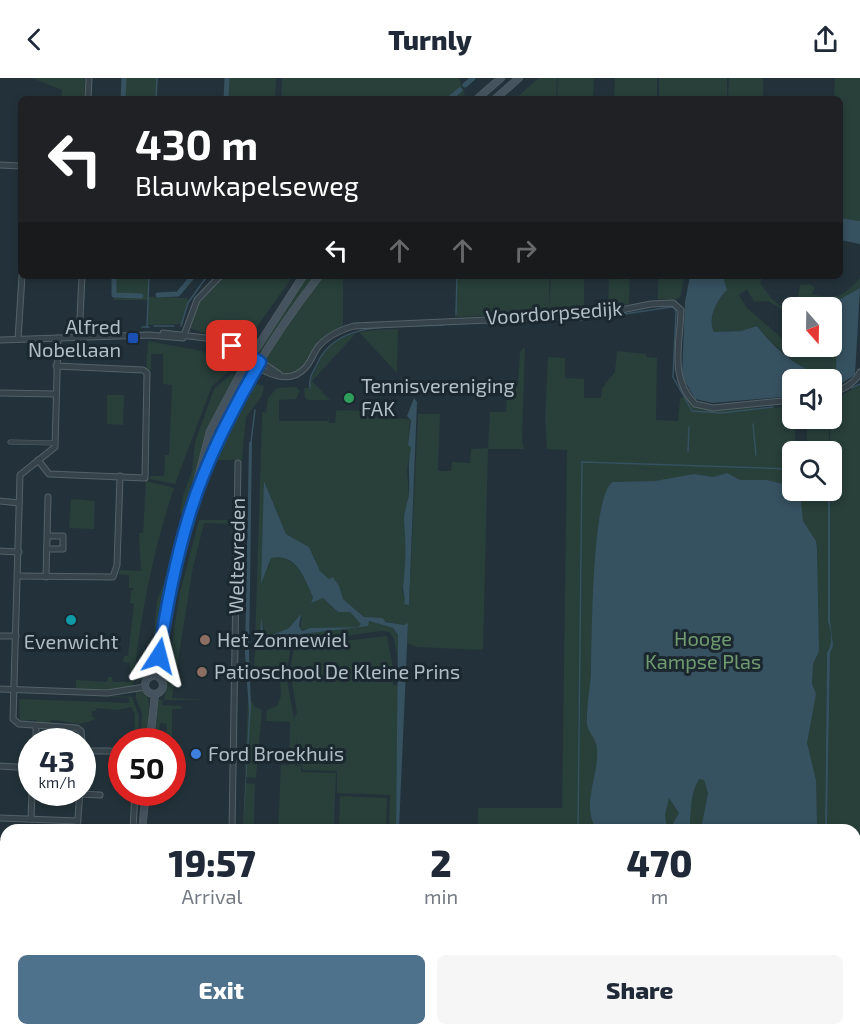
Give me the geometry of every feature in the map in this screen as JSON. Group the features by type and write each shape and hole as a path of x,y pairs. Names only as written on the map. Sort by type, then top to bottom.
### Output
{"main road":[{"path":"480,96 501,78"},
{"path":"498,96 519,78"},
{"path":"156,676 169,592 210,431 249,358 301,279"},
{"path":"189,514 223,429 258,364 317,279"},
{"path":"156,676 161,679 163,686 161,692 155,694 145,687 149,678 156,676"},
{"path":"151,728 155,694"},
{"path":"143,824 145,806"}],"street":[{"path":"88,96 89,78"},
{"path":"0,165 18,166"},
{"path":"18,339 22,279"},
{"path":"79,338 82,279"},
{"path":"186,332 197,300 217,279"},
{"name":"Voordorpsedijk","path":"0,340 150,335 183,338 186,332 220,342 274,375 292,376 304,370 318,348 329,337 354,326 596,315 651,304 673,303 681,310 677,374 683,388 695,404 713,408 782,401"},
{"path":"58,338 55,447 20,475 15,723 77,728"},
{"path":"38,460 49,474 145,478 147,373 143,370 56,366"},
{"path":"842,388 858,378 860,372"},
{"path":"0,393 55,394"},
{"path":"10,442 55,443"},
{"name":"Weltevreden","path":"232,824 238,463"},
{"path":"18,576 113,577 117,565 120,476"},
{"path":"46,577 48,497"},
{"path":"0,501 19,502"},
{"path":"47,549 63,549 63,536 48,536"},
{"path":"0,551 19,552"},
{"path":"0,636 16,636"},
{"path":"0,689 107,693 145,687"},
{"path":"0,766 18,767"},
{"path":"96,795 100,795"},
{"path":"31,806 31,819"},
{"path":"78,824 79,806"},
{"path":"133,824 134,806"},
{"path":"0,818 78,821"}],"green space":[{"path":"32,78 85,78 84,96 61,96 62,90"},
{"path":"122,78 158,78 157,96 121,96"},
{"path":"226,78 276,78 275,96 226,96"},
{"path":"282,78 459,78 465,94 463,96 281,96"},
{"path":"539,78 557,78 556,96 518,96"},
{"path":"558,78 594,78 593,96 557,96"},
{"path":"615,78 657,78 657,96 614,96"},
{"path":"659,78 727,78 727,96 659,96"},
{"path":"729,78 763,78 763,96 728,96"},
{"path":"835,78 860,78 860,221 843,218 843,96 834,96"},
{"path":"860,278 860,288 842,299 842,297 834,297 844,293"},
{"path":"115,279 149,279 148,297 189,300 181,324 148,325 148,300 114,300"},
{"path":"221,279 291,279 247,341 233,342 223,339 231,326 220,338 189,328 198,302"},
{"path":"303,279 315,279 259,356 262,345"},
{"path":"318,279 343,279 343,328 335,333 312,360 295,372 286,374 271,367 266,355"},
{"path":"457,279 549,279 549,308 551,279 584,279 584,311 455,317"},
{"path":"609,279 630,279 629,304 608,308"},
{"path":"658,279 684,279 681,296 676,300 658,299"},
{"path":"724,279 762,279 760,283 782,310 768,301 754,302 747,289 739,295 747,308 782,338 782,352 757,326 741,331 714,332 712,315 720,298 727,290"},
{"path":"809,284 815,287 812,294 828,297 798,297 800,285"},
{"path":"398,329 397,373 359,332"},
{"path":"356,333 312,381 330,400 305,398 304,388 310,388 311,379 323,354 340,339"},
{"path":"148,341 202,351 230,370 212,386 175,484 150,479 151,476 164,476 165,455 169,455 172,385 163,384 163,354 151,354 151,370 146,370"},
{"path":"525,347 522,440 524,449 488,449 483,650 417,647 407,643 408,624 364,617 343,599 320,571 309,547 286,534 265,483 268,570 271,557 287,559 303,575 313,597 311,602 323,598 338,612 350,612 362,624 369,621 393,628 400,639 399,665 394,639 389,632 381,631 297,643 291,646 286,675 294,718 297,713 290,669 294,649 300,646 387,636 393,668 393,685 398,685 396,824 389,824 390,795 337,793 337,771 302,770 302,765 297,765 297,737 295,766 301,766 301,772 336,773 334,824 278,824 281,765 289,765 290,722 266,721 267,710 277,706 281,696 280,680 266,681 265,675 254,676 262,412 266,413 268,398 277,388 296,387 300,391 296,399 279,400 279,421 328,421 328,413 329,423 335,423 336,410 376,411 377,418 410,419 408,445 411,448 407,469 409,496 404,520 407,539 406,578 402,589 409,604 418,414 440,414 438,471 451,471 452,462 470,463 471,449 488,448 490,412 506,412 507,395 514,394 518,384 520,352","holes":["302,617 300,630 354,627 286,636 260,643 261,621 267,637 289,628"]},
{"name":"Hooge Kampse Plas","path":"617,351 646,354 646,357 657,358 656,420 678,421 680,398 685,396 692,405 701,409 782,407 782,429 795,429 795,441 782,441 782,501 828,501 828,622 831,638 827,654 825,824 478,824 478,808 562,808 567,450 547,449 545,417 548,357 565,358 565,378 584,379 584,398 601,398 602,388 615,372"},
{"path":"788,357 838,357 836,369 807,369"},
{"path":"232,373 236,377 213,419 152,673 136,683 142,663 151,663 157,600 166,579 184,515 180,513 192,471 195,442 214,389"},
{"path":"251,382 264,386 262,396 246,417 242,460 214,460 226,427"},
{"path":"860,385 860,824 827,824 830,653 832,649 830,501 842,501 842,441 830,441 830,429 842,429 842,395"},
{"path":"107,395 124,395 123,425 107,424"},
{"path":"807,429 829,429 829,441 807,441"},
{"path":"146,481 174,488 159,537 148,586 133,686 118,690 76,691 76,680 107,682 108,677 112,677 113,682 130,682 130,663 123,662 124,656 128,656 134,604 130,603 131,591 134,588 129,588 129,575 118,574 120,570 141,571 139,533 143,533"},
{"path":"71,499 95,501 94,529 69,528"},
{"path":"199,520 236,520 236,540 231,539 232,524 204,523 193,567 172,698 207,700 164,700 179,596"},
{"path":"139,689 147,694 148,728 141,728 142,713 136,699 136,690"},
{"path":"76,694 132,697 139,716 138,728 134,728 135,714 131,707 118,710 96,708 96,711 92,711 92,717 96,718 84,723 51,720 50,724 38,723 36,720 20,721 19,699 129,703 129,698"},
{"path":"250,698 254,706 262,710 256,778 245,777 248,699"},
{"path":"158,699 163,700 162,705 182,706 181,709 172,709 172,728 167,728 167,724 160,723 160,728 155,728"},
{"path":"245,783 255,784 254,824 243,824"},
{"path":"340,796 387,798 386,824 339,824"}],"water":[{"path":"843,218 860,221 860,244 843,241"},
{"path":"689,279 724,279 727,290 720,298 712,315 714,332 741,331 757,326 782,352 782,357 788,357 807,369 782,369 782,397 713,403 695,399 682,376 685,302"},
{"path":"860,288 855,375 842,383 842,369 836,369 836,357 842,357 842,298"},
{"path":"414,398 417,402 409,605 404,604 403,587 404,520 409,494 411,448 408,445 411,420 407,416"},
{"path":"249,442 252,442 249,654 251,707 243,824 249,711 245,653"},
{"name":"Hooge Kampse Plas","path":"727,473 740,480 767,480 782,484 782,501 801,501 803,521 816,541 819,651 813,664 812,684 816,694 807,743 816,780 817,824 702,824 708,793 704,780 699,779 692,798 689,824 673,824 679,813 669,798 665,815 666,824 594,824 592,819 590,800 597,749 587,719 591,674 594,571 600,513 606,492 613,482 655,481 694,474 713,477"},
{"path":"264,481 286,534 309,547 320,571 329,579 333,577 343,599 364,617 382,618 386,622 404,625 408,623 399,824 396,824 398,635 393,628 369,621 368,626 286,636 276,643 260,643 261,618 264,634 267,637 289,628 301,614 299,626 302,631 310,628 358,627 361,624 350,612 338,612 323,598 311,603 313,597 303,575 287,559 271,558 261,584"},
{"path":"828,501 830,501 830,619 833,646 830,653 827,824 825,824 827,653 831,637 828,622"}],"waterway":[{"path":"123,96 124,78"},
{"path":"156,96 157,78"},
{"path":"226,96 227,78"},
{"path":"465,85 473,78"},
{"path":"453,96 460,90"},
{"path":"114,279 114,295 141,296"},
{"path":"147,327 149,279"},
{"path":"158,295 178,294 190,279"},
{"path":"181,326 188,303 205,279"},
{"path":"456,314 457,279"},
{"path":"529,321 584,320 675,308 673,377 692,411 721,413 773,407"},
{"path":"487,324 507,323"},
{"path":"310,388 311,378 318,362 327,348 340,338 373,328 444,325"},
{"path":"154,326 174,326"},
{"path":"142,327 149,327"},
{"path":"852,388 860,384"},
{"path":"251,442 255,410"},
{"path":"753,424 756,455"},
{"path":"688,451 689,427"},
{"path":"578,824 582,462 782,469"}],"place":[{"name":"Alfred Nobellaan","path":"133,338"},
{"name":"Tennisvereniging FAK","path":"349,398"},
{"name":"Evenwicht","path":"71,620"},
{"name":"Het Zonnewiel","path":"205,640"},
{"name":"Patioschool De Kleine Prins","path":"202,672"},
{"name":"Ford Broekhuis","path":"196,754"}],"route":[{"path":"159,656 169,592 189,514 223,429 260,362 243,350 232,346"}]}
